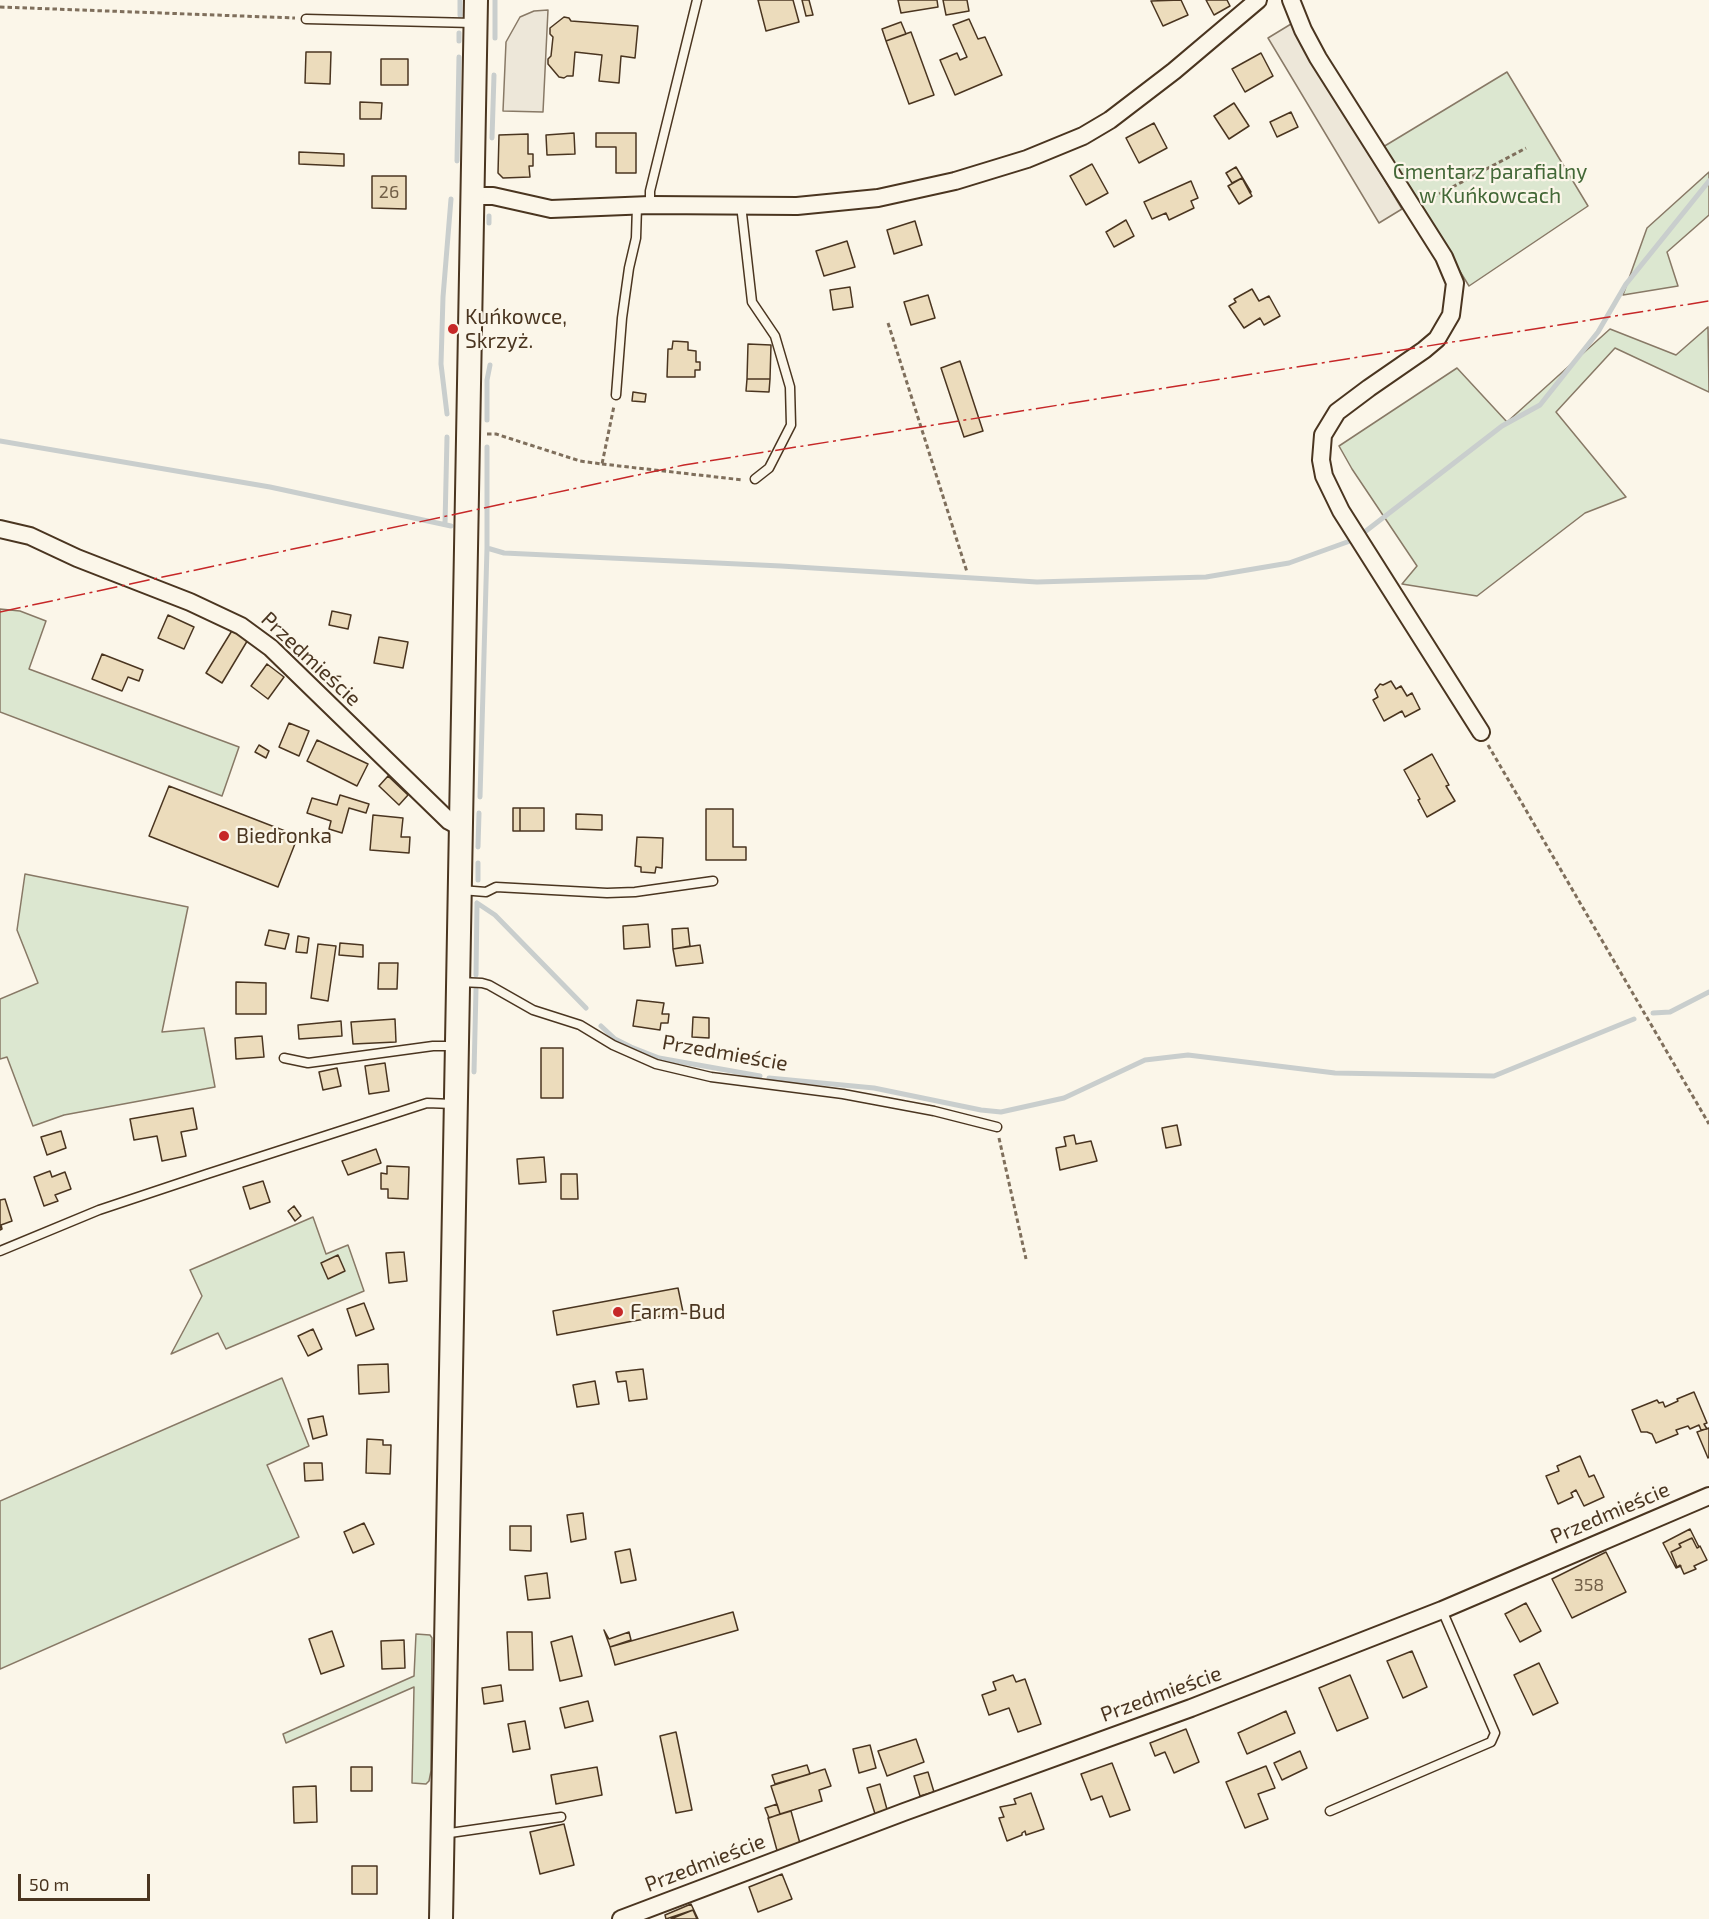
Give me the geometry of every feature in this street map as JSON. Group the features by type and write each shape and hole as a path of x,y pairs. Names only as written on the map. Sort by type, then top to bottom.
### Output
{"main road":[{"path":"441,1919 476,0"}],"street":[{"path":"472,196 493,196 551,209 643,206 797,206 878,198 955,181 1027,159 1083,136 1110,120 1174,71 1258,0"},
{"path":"1291,0 1318,58 1452,272 1455,283 1451,315 1437,339 1337,412 1323,435 1321,460 1324,476 1341,511 1481,732"},
{"name":"Przedmieście","path":"0,529 30,536 77,558 190,602 241,626 271,648 449,821 462,828"},
{"name":"Przedmieście","path":"621,1919 893,1816 1191,1708 1442,1610 1709,1496"}],"lane":[{"path":"616,395 622,318 629,268 697,0"},
{"path":"306,19 476,23"},
{"path":"741,205 752,302 775,336 790,387 791,425 769,468 755,479"},
{"path":"461,890 486,892 496,887 607,893 634,892 713,881"},
{"name":"Przedmieście","path":"459,982 489,985 533,1010 580,1025 613,1046 656,1064 711,1077 843,1094 934,1111 997,1127"},
{"path":"284,1058 308,1063 433,1046 458,1046"},
{"path":"0,1251 99,1210 251,1159 428,1103 457,1104"},
{"path":"1330,1810 1491,1742 1495,1733 1442,1610"},
{"path":"442,1834 561,1817"}],"path":[{"path":"0,7 306,19"},
{"path":"1413,208 1526,148"},
{"path":"888,323 967,572"},
{"path":"602,464 616,395"},
{"path":"469,433 496,434 580,461 748,481 755,479"},
{"path":"1481,732 1709,1124"},
{"path":"997,1127 1026,1259"}],"green space":[{"name":"Cmentarz parafialny w Kuńkowcach","path":"1507,72 1588,206 1469,286 1383,147"},
{"path":"1709,172 1709,215 1667,252 1678,286 1623,295 1647,228"},
{"path":"1708,327 1709,392 1615,348 1556,412 1626,497 1585,513 1477,596 1402,584 1417,566 1339,446 1457,368 1507,422 1610,329 1676,355"},
{"path":"0,609 20,611 46,621 29,669 239,747 222,796 0,712"},
{"path":"25,874 188,907 162,1032 204,1028 215,1087 64,1115 33,1126 7,1057 0,1059 0,999 38,983 17,930"},
{"path":"313,1217 326,1254 348,1245 364,1291 226,1349 218,1333 171,1354 202,1296 190,1270"},
{"path":"282,1378 309,1446 267,1465 299,1537 0,1669 0,1501"},
{"path":"416,1634 430,1635 432,1638 431,1771 426,1784 412,1783 414,1687 286,1743 283,1734 414,1676"}],"shaded area":[{"path":"548,10 543,112 503,111 506,42 520,17 534,11"},
{"path":"1291,24 1402,209 1379,223 1268,38"}],"building":[{"path":"758,0 793,0 799,22 766,31"},
{"path":"802,0 809,0 813,15 806,16"},
{"path":"898,0 937,0 938,7 901,13"},
{"path":"943,0 967,0 969,11 946,15"},
{"path":"1181,0 1188,15 1163,26 1151,1"},
{"path":"1206,0 1227,0 1230,6 1214,15"},
{"path":"564,17 571,21 638,26 635,58 621,56 619,83 599,81 602,55 575,52 573,76 564,78 559,77 548,64 553,37 550,34 550,28"},
{"path":"969,19 978,39 985,37 1002,75 955,95 940,60 957,53 960,60 967,57 953,25"},
{"path":"901,22 906,34 886,41 882,29"},
{"path":"911,32 934,95 909,104 886,41"},
{"path":"306,52 331,52 330,84 305,83"},
{"path":"1261,53 1273,76 1245,92 1232,69"},
{"path":"381,59 408,59 408,85 381,85"},
{"path":"360,102 382,103 381,119 360,119"},
{"path":"1234,103 1249,126 1229,139 1214,116"},
{"path":"1291,112 1298,127 1277,137 1270,122"},
{"path":"1154,123 1167,148 1139,163 1126,138"},
{"path":"574,133 575,154 547,155 546,135"},
{"path":"596,133 636,133 636,173 616,173 616,147 596,147"},
{"path":"528,134 528,154 533,154 533,166 529,166 530,177 503,178 498,173 499,135"},
{"path":"299,152 344,154 344,166 299,164"},
{"path":"1092,164 1108,193 1086,205 1070,176"},
{"path":"1236,167 1251,192 1250,193 1242,178 1232,183 1226,173"},
{"path":"372,176 406,176 406,209 372,208"},
{"path":"1242,178 1252,196 1239,204 1228,186"},
{"path":"1191,181 1198,198 1191,201 1194,208 1169,220 1166,213 1152,219 1144,202"},
{"path":"1126,220 1134,236 1114,247 1106,232"},
{"path":"915,221 922,245 894,254 887,230"},
{"path":"847,241 855,267 824,276 816,251"},
{"path":"850,287 853,307 833,310 830,290"},
{"path":"1252,289 1259,301 1269,296 1280,316 1264,325 1260,318 1244,328 1229,306 1236,302 1234,299"},
{"path":"928,295 935,318 911,325 904,302"},
{"path":"673,341 688,342 688,350 696,351 696,362 700,362 700,370 695,370 695,377 667,377 668,349 672,349"},
{"path":"748,344 771,345 770,379 747,379"},
{"path":"960,361 983,431 964,437 941,368"},
{"path":"747,379 770,379 769,392 746,391"},
{"path":"633,392 646,394 645,402 632,401"},
{"path":"332,611 351,615 348,629 329,625"},
{"path":"168,615 194,627 184,649 158,638"},
{"path":"233,629 249,638 222,683 206,673"},
{"path":"379,637 408,642 403,668 374,663"},
{"path":"102,654 143,670 139,681 128,677 122,691 92,679"},
{"path":"267,664 284,677 268,699 251,686"},
{"path":"1391,681 1396,689 1401,686 1407,696 1412,693 1420,709 1405,717 1402,711 1384,721 1373,700 1378,697 1375,690 1380,684"},
{"path":"289,723 309,731 299,756 279,747"},
{"path":"317,740 368,764 357,786 307,761"},
{"path":"259,745 269,751 266,758 255,752"},
{"path":"1432,754 1455,801 1427,817 1404,770"},
{"path":"388,776 408,795 399,805 379,786"},
{"name":"Biedronka","path":"169,786 298,836 278,887 149,836"},
{"path":"340,795 369,804 366,813 349,808 342,833 329,829 331,821 307,813 312,798 337,805"},
{"path":"513,808 520,808 520,831 513,831"},
{"path":"520,808 544,808 544,831 520,831"},
{"path":"706,809 733,809 733,847 746,847 746,860 706,860"},
{"path":"576,814 602,815 602,830 576,829"},
{"path":"373,815 403,818 401,837 410,837 409,853 370,850"},
{"path":"637,837 663,838 662,868 656,867 655,873 641,872 641,867 635,866"},
{"path":"648,924 650,947 624,949 623,926"},
{"path":"688,928 690,946 673,949 672,929"},
{"path":"269,930 289,934 285,949 265,945"},
{"path":"298,936 309,938 307,953 296,952"},
{"path":"340,943 363,945 363,957 339,955"},
{"path":"318,944 336,946 328,1001 311,998"},
{"path":"700,945 703,963 676,966 673,949"},
{"path":"379,963 398,963 397,989 378,989"},
{"path":"236,982 266,983 266,1014 236,1014"},
{"path":"637,1000 664,1003 662,1014 669,1014 668,1023 661,1023 660,1030 633,1026"},
{"path":"693,1017 709,1018 709,1038 692,1037"},
{"path":"395,1019 396,1042 353,1044 351,1022"},
{"path":"341,1021 342,1036 299,1039 298,1025"},
{"path":"262,1036 264,1057 236,1059 235,1038"},
{"path":"541,1048 563,1048 563,1098 541,1098"},
{"path":"385,1063 389,1091 369,1094 365,1066"},
{"path":"337,1068 341,1086 323,1090 319,1072"},
{"path":"193,1108 197,1129 181,1132 186,1156 162,1161 157,1136 134,1140 130,1119"},
{"path":"1177,1125 1181,1145 1166,1148 1162,1128"},
{"path":"61,1131 66,1148 47,1155 41,1137"},
{"path":"1074,1135 1076,1144 1091,1141 1097,1161 1060,1170 1056,1148 1066,1146 1064,1137"},
{"path":"376,1149 381,1163 348,1175 342,1161"},
{"path":"544,1157 546,1182 519,1184 517,1159"},
{"path":"387,1166 409,1167 408,1199 388,1198 388,1189 381,1189 381,1173 387,1174"},
{"path":"50,1171 52,1177 65,1172 71,1189 55,1195 58,1201 44,1206 34,1177"},
{"path":"561,1174 577,1174 578,1199 561,1199"},
{"path":"263,1181 270,1202 250,1209 243,1187"},
{"path":"5,1199 12,1221 1,1225 0,1230 0,1200"},
{"path":"294,1206 301,1216 295,1221 288,1211"},
{"path":"404,1252 407,1281 389,1283 386,1253"},
{"path":"338,1255 345,1271 328,1279 321,1263"},
{"name":"Farm-Bud","path":"678,1288 683,1312 557,1335 553,1311"},
{"path":"364,1303 374,1329 356,1336 347,1309"},
{"path":"313,1329 322,1349 308,1356 298,1336"},
{"path":"388,1364 389,1392 359,1394 358,1365"},
{"path":"643,1369 647,1399 629,1401 626,1381 618,1382 616,1372"},
{"path":"595,1381 599,1404 577,1407 573,1385"},
{"path":"1694,1392 1707,1423 1704,1424 1707,1429 1701,1430 1699,1425 1690,1429 1688,1426 1676,1430 1678,1434 1656,1443 1652,1434 1641,1432 1632,1410 1657,1400 1659,1403 1663,1402 1665,1407"},
{"path":"323,1416 327,1435 313,1439 308,1419"},
{"path":"1709,1428 1709,1457 1708,1458 1697,1432"},
{"path":"367,1439 383,1440 383,1445 391,1445 390,1474 366,1473"},
{"path":"1580,1456 1589,1477 1594,1475 1604,1497 1584,1506 1576,1490 1571,1493 1573,1497 1558,1504 1546,1476 1559,1471 1557,1466"},
{"path":"304,1463 322,1463 323,1480 305,1481"},
{"path":"583,1513 586,1539 571,1542 567,1515"},
{"path":"364,1523 374,1544 353,1553 344,1532"},
{"path":"510,1526 531,1526 531,1551 510,1550"},
{"path":"1690,1529 1699,1547 1697,1548 1692,1538 1679,1544 1681,1547 1671,1552 1677,1567 1681,1566 1676,1568 1663,1543"},
{"path":"1692,1538 1697,1548 1700,1546 1707,1560 1694,1566 1696,1569 1684,1574 1680,1565 1677,1567 1671,1552 1681,1547 1679,1544"},
{"path":"630,1549 636,1580 621,1583 615,1552"},
{"path":"1606,1552 1626,1592 1572,1618 1552,1579"},
{"path":"547,1573 550,1598 528,1600 525,1576"},
{"path":"1526,1603 1541,1631 1520,1642 1505,1614"},
{"path":"733,1612 738,1630 615,1665 610,1647"},
{"path":"604,1630 609,1639 629,1632 631,1640 610,1647"},
{"path":"332,1631 344,1666 321,1674 309,1639"},
{"path":"507,1632 532,1632 533,1670 509,1670"},
{"path":"572,1636 582,1676 560,1681 551,1642"},
{"path":"404,1640 405,1668 382,1669 381,1641"},
{"path":"1412,1651 1427,1687 1403,1698 1387,1661"},
{"path":"1539,1663 1558,1703 1533,1715 1514,1675"},
{"path":"1013,1675 1016,1682 1025,1679 1041,1724 1018,1732 1009,1708 989,1715 982,1695 996,1690 993,1682"},
{"path":"1350,1675 1368,1718 1337,1731 1319,1688"},
{"path":"501,1685 503,1701 484,1704 482,1688"},
{"path":"588,1701 593,1721 565,1728 560,1708"},
{"path":"1286,1711 1295,1733 1247,1754 1238,1733"},
{"path":"525,1721 530,1749 513,1752 508,1724"},
{"path":"1186,1729 1199,1762 1174,1773 1165,1752 1155,1756 1150,1743"},
{"path":"676,1732 692,1810 676,1813 660,1736"},
{"path":"916,1739 924,1762 887,1776 878,1751"},
{"path":"870,1745 876,1768 859,1773 853,1749"},
{"path":"1300,1751 1307,1768 1282,1780 1274,1763"},
{"path":"1112,1763 1130,1810 1110,1817 1102,1796 1091,1800 1081,1774"},
{"path":"807,1765 810,1774 775,1784 772,1775"},
{"path":"1266,1766 1275,1788 1258,1794 1268,1819 1245,1828 1226,1782"},
{"path":"351,1767 372,1767 372,1791 351,1791"},
{"path":"597,1767 602,1795 556,1804 551,1775"},
{"path":"825,1769 831,1786 819,1790 822,1801 780,1814 771,1786"},
{"path":"928,1772 934,1792 920,1796 914,1776"},
{"path":"880,1784 888,1813 876,1817 867,1788"},
{"path":"316,1786 317,1822 294,1823 293,1787"},
{"path":"1031,1793 1044,1829 1026,1835 1025,1831 1022,1835 1007,1841 999,1818 1004,1817 1000,1807 1016,1804 1014,1799"},
{"path":"777,1804 780,1814 769,1818 765,1808"},
{"path":"791,1811 801,1847 778,1854 768,1818"},
{"path":"564,1824 574,1865 540,1874 530,1832"},
{"path":"352,1866 377,1866 377,1894 352,1894"},
{"path":"782,1874 792,1899 758,1912 749,1887"},
{"path":"691,1904 698,1919 693,1910 666,1919 665,1915"},
{"path":"693,1910 697,1919 671,1919"}],"waterway":[{"path":"460,0 460,15"},
{"path":"495,0 495,38"},
{"path":"459,33 459,41"},
{"path":"457,161 459,57"},
{"path":"492,138 494,75"},
{"path":"1362,534 1502,426 1540,405 1598,332 1626,284 1709,181"},
{"path":"447,414 441,364 443,297 451,199"},
{"path":"489,216 489,223"},
{"path":"487,420 487,380 490,365"},
{"path":"445,524 447,437"},
{"path":"0,441 270,487 451,526"},
{"path":"487,447 487,548 504,553 781,566 1037,582 1206,577 1289,563 1350,541"},
{"path":"480,797 487,548"},
{"path":"478,847 479,813"},
{"path":"478,863 478,880"},
{"path":"477,903 495,915 586,1008"},
{"path":"476,975 477,903"},
{"path":"474,1072 476,989"},
{"path":"1653,1013 1670,1012 1709,992"},
{"path":"769,1078 874,1088 1001,1112 1064,1098 1145,1060 1188,1055 1335,1073 1494,1076 1634,1019"},
{"path":"601,1026 615,1039 659,1058 760,1076"}],"power":[{"path":"0,612 684,465 1709,301"}],"place":[{"name":"Kuńkowce, Skrzyż.","path":"453,329"},
{"name":"Biedronka","path":"224,836"},
{"name":"Farm-Bud","path":"618,1312"}]}
